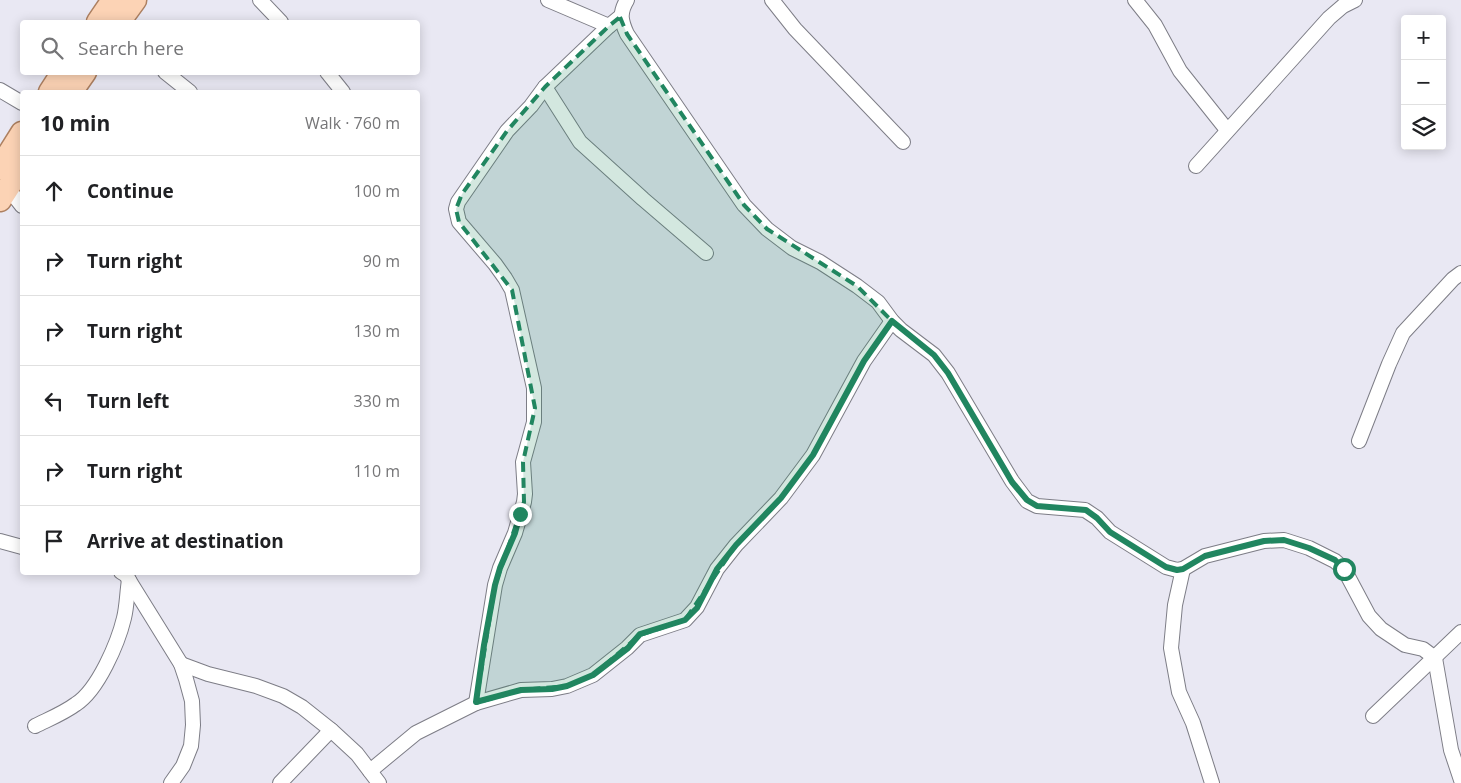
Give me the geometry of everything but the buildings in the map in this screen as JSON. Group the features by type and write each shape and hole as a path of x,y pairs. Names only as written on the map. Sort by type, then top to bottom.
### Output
{"main road":[{"path":"99,20 113,0"},
{"path":"120,20 135,0"},
{"path":"51,90 61,75"},
{"path":"72,90 83,75"},
{"path":"3,185 20,139"},
{"path":"3,185 20,168"}],"street":[{"path":"260,0 279,20"},
{"path":"548,0 615,22 627,34 744,205 767,229 792,248 820,262 878,302 892,321 934,355 948,373 1012,482 1027,500 1037,506 1086,510 1097,518 1110,532 1166,567 1177,570 1183,569 1205,556 1264,541 1284,540 1309,548 1335,560 1344,569 1369,616 1381,629 1405,645 1423,649 1435,658 1451,750 1461,780"},
{"path":"476,702 495,585 515,533 524,502 523,462 534,422 535,408 534,388 512,290 500,271 460,222 456,209 462,194 507,131 531,106 545,87 615,22 627,0"},
{"path":"772,0 794,29 902,142"},
{"path":"1135,0 1155,26 1180,70 1227,130"},
{"path":"1196,166 1329,18 1343,6 1354,0"},
{"path":"169,75 188,90"},
{"path":"329,75 341,90"},
{"path":"545,87 580,142 706,253"},
{"path":"0,90 20,102"},
{"path":"3,185 20,204"},
{"path":"1358,441 1403,334 1453,279 1461,273"},
{"path":"370,771 416,733 476,702 521,690 552,689 567,686 593,675 628,648 640,634 685,620 697,608 717,569 726,557 781,498 813,455 864,361 892,321"},
{"path":"0,541 20,546"},
{"path":"1183,569 1175,605 1171,648 1179,692 1193,723 1212,783"},
{"path":"126,575 181,664 192,701 191,746 183,766 171,783"},
{"path":"35,726 77,704 89,693 101,675 120,633 125,616 126,575"},
{"path":"1373,716 1461,632"},
{"path":"181,664 283,696 302,707 332,730 357,754 379,783"},
{"path":"280,783 332,730"}],"highlighted area":[{"path":"620,17 627,34 744,205 767,229 857,286 892,321 864,361 813,455 781,498 736,545 685,620 640,635 593,675 567,686 521,690 476,703 495,585 524,502 523,462 535,408 512,290 459,222 456,209 462,194 507,131 545,87 609,26"}],"route":[{"path":"520,514 515,533 507,549 495,585 476,702 521,690 552,689 567,686 593,675 628,648 640,634 685,620 697,608 717,569 736,545 781,498 813,455 864,361 892,321 934,355 948,373 1012,482 1027,500 1037,506 1086,510 1097,518 1110,532 1166,567 1177,570 1183,569 1205,556 1264,541 1284,540 1309,548 1335,560 1344,569"}]}
